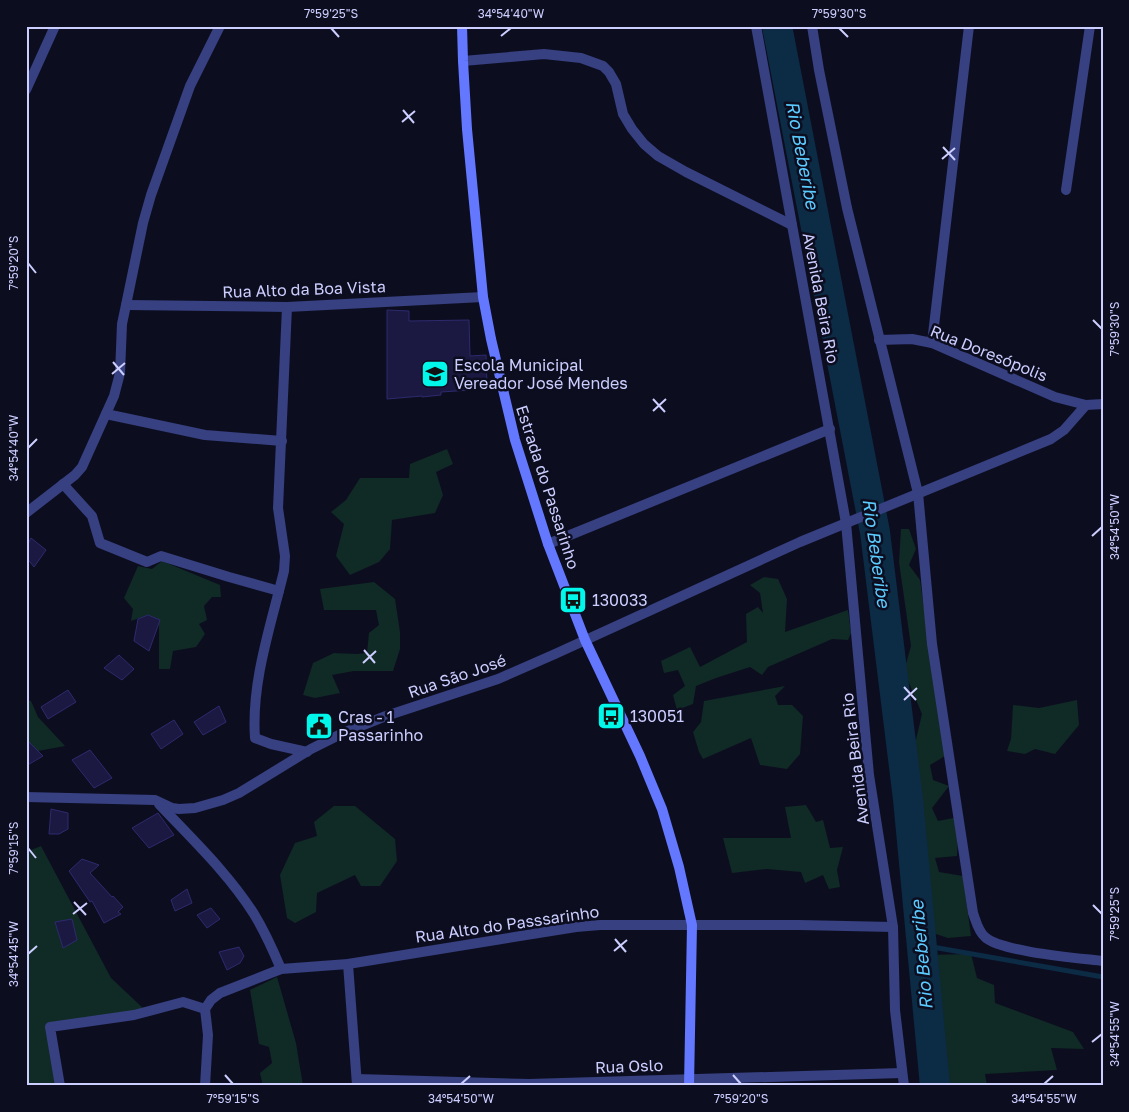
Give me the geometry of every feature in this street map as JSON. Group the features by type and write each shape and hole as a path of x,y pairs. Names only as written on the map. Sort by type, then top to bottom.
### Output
{"street":[{"path":"26,90 54,26"},
{"path":"26,513 75,475 82,466 114,396 120,373 122,324 143,223 151,195 190,86 220,26"},
{"name":"Estrada do Passarinho","path":"462,26 462,60 467,129 483,297 501,388 515,440 548,544 585,640 640,756 662,809 679,867 692,925 689,1082"},
{"path":"812,26 847,208 918,493 932,644 973,913 977,926 984,937 994,944 1015,949 1103,961"},
{"path":"932,343 969,26"},
{"path":"1066,190 1090,26"},
{"name":"Avenida Beira Rio","path":"755,27 846,523 869,775 893,928 895,1010 904,1086"},
{"path":"462,60 544,54 581,58 603,66 616,84 623,114 632,129 644,144 658,156 792,225"},
{"name":"Rua Alto da Boa Vista","path":"126,304 287,307 483,297"},
{"path":"287,307 278,508 285,556 284,571 258,680 254,719 255,738 271,744 306,752"},
{"name":"Rua Doresópolis","path":"879,340 912,339 932,343 1055,397 1086,405 1103,404"},
{"name":"Rua São José","path":"26,797 155,800 172,808 179,809 195,808 223,800 239,793 306,752 344,733 386,716 498,679 800,542 1051,439 1064,430 1086,405"},
{"path":"106,414 205,436 282,440"},
{"path":"548,544 830,428"},
{"path":"63,484 92,516 100,543 147,562 161,556 279,590"},
{"path":"155,800 226,876 244,900 264,931 281,969"},
{"name":"Rua Alto do Passsarinho","path":"205,1009 211,1000 220,994 281,969 348,964 576,927 600,925 692,925 893,928"},
{"path":"348,964 357,1082"},
{"path":"60,1086 50,1027 134,1015 183,1002 205,1009 208,1035 205,1086"},
{"name":"Rua Oslo","path":"357,1082 529,1084 689,1082 902,1073"}],"green space":[{"path":"447,449 453,464 436,472 443,495 435,513 392,520 390,549 379,562 350,575 336,556 344,524 331,512 346,500 360,478 409,478 410,464"},
{"path":"901,529 909,529 916,549 909,565 920,580 945,756 930,765 933,780 949,786 932,808 938,821 959,817 957,856 935,858 939,872 963,876 971,936 948,938 927,931 913,752 922,714 904,671 911,646 899,562"},
{"path":"162,561 220,585 221,597 212,597 204,606 207,620 199,624 205,634 196,647 173,651 170,669 159,669 159,620 148,615 131,621 133,609 124,598 138,566 152,569"},
{"path":"764,577 778,579 787,599 785,632 848,610 851,633 848,640 832,639 768,667 762,675 750,667 696,686 693,704 677,710 673,695 685,686 678,670 664,673 661,661 690,647 700,667 747,642 746,614 758,607 763,613 760,593 750,585"},
{"path":"374,582 395,599 400,632 400,649 393,671 354,671 332,675 340,693 315,698 303,695 313,663 334,653 367,653 369,633 379,625 376,610 324,610 320,589"},
{"path":"785,686 775,696 778,705 792,705 803,716 800,754 787,769 760,765 751,738 703,759 693,732 701,722 704,701"},
{"path":"26,700 31,701 38,717 65,746 38,751 26,739"},
{"path":"1077,700 1079,725 1055,754 1035,749 1025,754 1007,751 1011,739 1013,705 1039,708"},
{"path":"806,805 816,822 823,820 830,848 843,847 837,870 840,887 829,889 823,875 805,883 801,872 767,869 732,873 723,838 791,838 785,807"},
{"path":"334,806 355,806 395,839 397,861 380,886 361,886 355,875 317,893 316,912 295,923 287,918 280,875 295,843 317,836 314,822"},
{"path":"41,846 111,978 144,1009 50,1027 56,1086 26,1086 26,852"},
{"path":"971,954 977,978 994,985 995,1003 1073,1032 1084,1049 1051,1048 1057,1070 985,1074 987,1086 950,1086 941,1054 928,955"},
{"path":"277,977 296,1043 303,1086 263,1086 260,1073 272,1063 269,1047 259,1044 250,990"}],"building":[{"name":"Escola Municipal Vereador José Mendes","path":"387,310 409,311 409,321 469,320 470,356 486,355 487,386 471,386 471,390 441,392 441,395 387,399"},
{"path":"31,538 46,550 34,567 26,557 26,548"},
{"path":"148,615 160,620 149,651 134,641 138,619"},
{"path":"119,655 134,669 122,680 104,668"},
{"path":"68,690 76,702 48,719 41,707"},
{"path":"219,706 226,722 203,735 194,722"},
{"path":"174,720 183,734 161,749 151,734"},
{"path":"26,739 43,756 26,766"},
{"path":"90,750 112,778 94,788 72,760"},
{"path":"51,809 68,813 68,829 59,834 49,834"},
{"path":"158,813 174,835 149,848 132,828"},
{"path":"82,859 99,865 90,873 123,907 118,912 121,914 104,923 92,901 90,902 69,871"},
{"path":"187,889 192,903 175,911 171,900"},
{"path":"211,908 220,919 207,928 197,915"},
{"path":"72,919 77,940 63,948 55,922"},
{"path":"239,947 244,956 240,963 227,970 219,952"}],"waterway":[{"name":"Rio Beberibe","path":"777,26 875,532 908,799 935,1086"},
{"path":"921,945 1103,977"}],"place":[{"name":"Escola Municipal Vereador José Mendes","path":"435,374"},
{"name":"130033","path":"573,600"},
{"name":"130051","path":"611,716"},
{"name":"Cras - 1 Passarinho","path":"319,726"}]}
